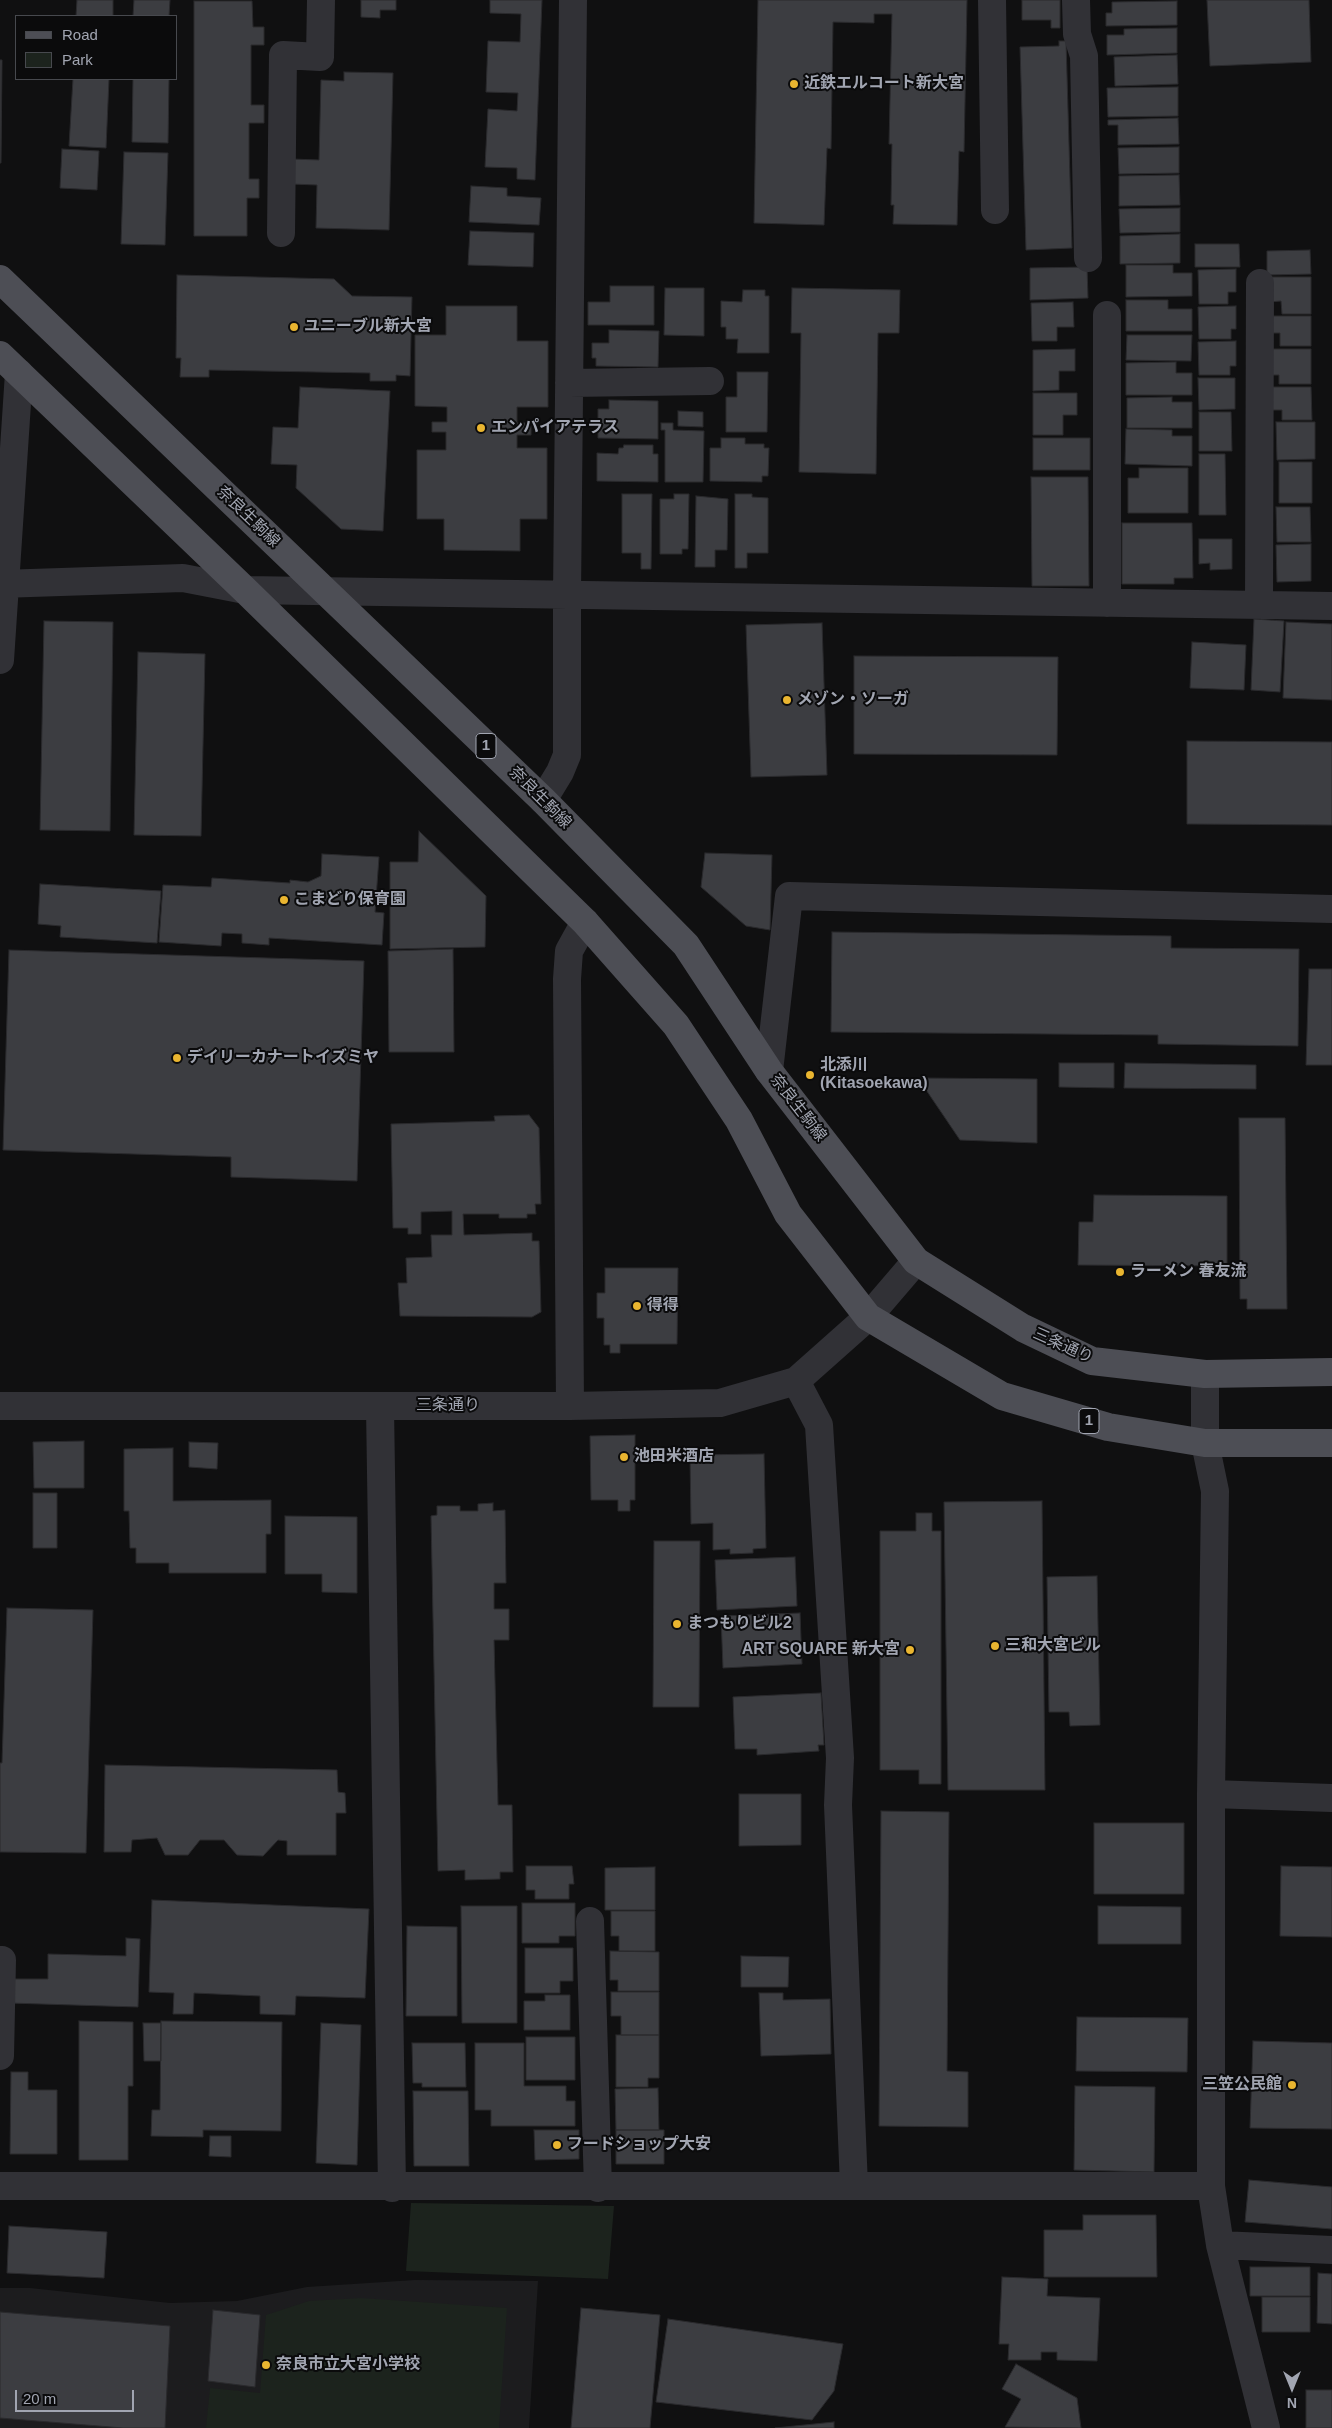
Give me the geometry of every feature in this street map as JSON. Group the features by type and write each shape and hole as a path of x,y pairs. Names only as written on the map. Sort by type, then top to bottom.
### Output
{"main road":[{"name":"奈良生駒線","path":"0,279 543,800 686,945 769,1071 916,1261"},
{"name":"1","path":"10,364 246,590 585,922 676,1024 739,1120 788,1214 868,1317 1002,1396 1108,1427 1205,1443 1332,1442"},
{"name":"三条通り","path":"916,1261 1023,1328 1092,1361 1205,1374 1332,1372"}],"street":[{"path":"281,233 283,55 320,57 322,0"},
{"path":"543,800 560,772 567,755 573,0"},
{"path":"992,0 995,210"},
{"path":"1076,0 1077,34 1084,56 1088,258"},
{"path":"1259,605 1260,283"},
{"path":"1107,315 1107,604"},
{"path":"0,660 10,364"},
{"path":"569,383 710,381"},
{"path":"2,584 183,578 246,590 326,592 1332,606"},
{"path":"769,1071 789,896 1332,909"},
{"path":"570,1406 567,979 569,951 585,922"},
{"name":"三条通り","path":"0,1406 380,1407 720,1403 796,1381 868,1317 916,1261"},
{"path":"1205,1374 1205,1443 1215,1491 1211,1794 1211,2186 1220,2245 1266,2428"},
{"path":"796,1381 819,1425 840,1758 838,1805 854,2186"},
{"path":"380,1407 392,2188"},
{"path":"1211,1794 1332,1798"},
{"path":"590,1921 598,2188"},
{"path":"0,2056 2,1960"},
{"path":"0,2186 598,2188 1211,2186"},
{"path":"1220,2245 1332,2250"}],"shaded area":[{"name":"奈良市立大宮小学校","path":"415,2280 538,2281 529,2428 0,2428 0,2288 30,2288 170,2303 237,2301 307,2287"}],"green space":[{"path":"411,2203 614,2206 608,2279 406,2271"},
{"path":"361,2298 507,2308 499,2428 206,2428 210,2388 260,2393 266,2315 309,2301"}],"building":[{"path":"77,0 113,0 113,15 76,15"},
{"path":"134,0 170,0 169,15 133,15"},
{"path":"361,0 396,0 396,10 380,10 380,18 361,17"},
{"path":"490,0 542,0 535,180 517,179 517,168 485,167 488,109 517,111 518,93 486,92 488,41 520,42 521,14 490,13"},
{"name":"近鉄エルコート新大宮","path":"758,0 967,0 964,152 959,151 957,225 893,224 894,205 891,205 892,144 889,144 892,14 874,14 874,23 833,22 831,149 827,148 824,225 754,223"},
{"path":"1022,0 1060,0 1060,28 1051,28 1051,20 1022,20"},
{"path":"1207,0 1309,0 1311,62 1210,66"},
{"path":"194,1 252,1 253,27 264,27 264,45 251,45 251,105 264,105 264,123 249,123 249,179 259,179 259,198 247,198 247,236 194,236"},
{"path":"1177,1 1177,25 1106,26 1106,13 1112,13 1112,2"},
{"path":"1177,28 1177,53 1107,55 1107,35 1124,35 1124,29"},
{"path":"1059,41 1066,41 1072,248 1026,250 1020,47 1059,46"},
{"path":"1177,55 1178,84 1115,86 1114,57"},
{"path":"0,60 2,60 1,163 0,163"},
{"path":"344,72 393,73 389,230 316,228 317,185 291,184 292,159 319,160 321,80 344,81"},
{"path":"73,80 109,80 106,148 69,146"},
{"path":"133,80 169,80 168,143 132,142"},
{"path":"1178,87 1178,116 1108,117 1107,88"},
{"path":"1178,118 1179,144 1118,145 1118,125 1108,125 1108,120"},
{"path":"1179,147 1179,173 1119,174 1118,148"},
{"path":"62,149 99,151 97,190 60,188"},
{"path":"124,152 168,153 165,245 121,244"},
{"path":"1179,175 1180,205 1119,206 1119,176"},
{"path":"471,186 507,188 507,196 541,198 539,225 469,222"},
{"path":"1180,208 1180,232 1120,233 1119,209"},
{"path":"470,231 534,233 533,267 468,265"},
{"path":"1180,234 1180,263 1120,264 1120,236"},
{"path":"1195,244 1239,244 1240,267 1195,267"},
{"path":"1310,250 1311,274 1267,275 1267,251"},
{"path":"1126,265 1173,265 1173,273 1192,273 1192,296 1126,297"},
{"path":"1087,267 1088,298 1030,300 1030,268"},
{"path":"1236,269 1236,292 1228,292 1228,304 1199,304 1198,270"},
{"name":"ユニーブル新大宮","path":"177,275 334,279 352,296 412,297 410,376 396,375 396,381 370,381 370,373 209,370 209,377 180,377 181,358 176,358"},
{"path":"1269,277 1311,277 1311,314 1282,314 1281,301 1269,302"},
{"path":"610,286 654,286 654,325 588,325 588,302 610,302"},
{"path":"665,288 704,288 704,336 664,335"},
{"path":"792,288 900,290 899,333 878,333 876,474 799,472 801,333 791,333"},
{"path":"743,290 765,290 765,296 769,296 769,353 737,353 738,339 726,339 726,327 721,327 721,301 742,302"},
{"path":"1126,300 1168,300 1168,309 1192,309 1192,331 1126,331"},
{"path":"1073,302 1074,327 1057,327 1057,341 1032,341 1031,303"},
{"name":"エンパイアテラス","path":"446,306 517,306 517,341 548,341 548,407 517,407 517,423 531,423 531,435 517,435 517,448 547,448 547,519 520,519 520,551 444,550 444,519 417,519 417,450 446,450 446,432 432,432 432,422 447,422 447,407 415,406 415,335 446,335"},
{"path":"1236,306 1236,329 1231,329 1231,339 1199,339 1198,307"},
{"path":"1268,316 1311,316 1311,346 1280,346 1280,333 1269,333"},
{"path":"609,330 659,331 658,367 596,366 596,358 592,358 592,343 609,343"},
{"path":"1127,335 1192,335 1191,361 1126,360"},
{"path":"1236,341 1236,366 1230,366 1230,375 1199,375 1198,342"},
{"path":"1075,349 1075,371 1059,371 1059,390 1033,391 1033,350"},
{"path":"1267,349 1311,349 1311,384 1279,384 1279,375 1268,375"},
{"path":"1176,362 1176,373 1192,373 1192,395 1126,395 1126,363"},
{"path":"737,372 768,372 767,432 726,432 726,397 737,397"},
{"path":"1198,378 1235,378 1235,409 1199,410"},
{"path":"300,387 390,391 383,531 341,529 296,488 297,465 271,464 273,427 298,428"},
{"path":"1269,387 1311,387 1312,420 1282,420 1282,410 1269,410"},
{"path":"1033,393 1077,393 1077,415 1063,415 1063,435 1033,435"},
{"path":"1172,397 1172,402 1192,402 1192,428 1127,428 1127,398"},
{"path":"609,400 658,401 658,439 598,438 598,409 609,409"},
{"path":"678,411 703,412 703,427 678,426"},
{"path":"1199,412 1231,412 1232,451 1199,451"},
{"path":"1276,422 1315,422 1315,459 1277,460"},
{"path":"661,423 673,423 673,430 704,431 703,482 665,482 665,430 661,430"},
{"path":"1126,429 1172,430 1172,436 1192,436 1192,466 1125,464"},
{"path":"721,438 745,438 745,444 764,444 764,448 769,448 768,476 762,476 762,482 710,481 710,448 721,448"},
{"path":"1033,438 1090,438 1090,470 1033,470"},
{"path":"624,445 653,445 653,454 658,454 658,482 597,481 597,453 618,454 619,448 623,448"},
{"path":"1199,454 1225,454 1226,515 1199,515"},
{"path":"1279,462 1312,462 1312,503 1279,503"},
{"path":"1139,468 1188,468 1188,513 1128,513 1128,478 1139,478"},
{"path":"1031,477 1088,477 1089,586 1032,586"},
{"path":"622,494 652,494 651,569 641,569 641,553 622,553"},
{"path":"674,494 689,494 688,549 682,549 682,554 660,554 660,499 674,499"},
{"path":"735,494 752,494 752,497 768,498 768,553 747,553 747,568 735,568"},
{"path":"696,496 728,499 727,550 715,550 715,567 695,567"},
{"path":"1276,507 1310,507 1311,542 1277,542"},
{"path":"1122,523 1192,523 1193,578 1174,578 1174,584 1122,584"},
{"path":"1199,539 1232,539 1232,569 1210,570 1210,563 1199,564"},
{"path":"1311,544 1311,581 1277,582 1276,545"},
{"path":"1254,619 1284,621 1280,692 1251,690"},
{"path":"44,621 113,622 110,831 40,830"},
{"path":"1286,622 1332,624 1332,700 1283,698"},
{"name":"メゾン・ソーガ","path":"822,623 827,775 751,777 746,625"},
{"path":"1192,642 1246,645 1244,690 1190,688"},
{"path":"138,652 205,654 201,836 134,835"},
{"path":"854,656 1058,657 1057,755 854,754"},
{"path":"1187,741 1332,742 1332,825 1187,824"},
{"path":"419,831 486,896 485,947 390,949 390,862 418,862"},
{"path":"705,853 772,855 770,930 746,926 701,887"},
{"path":"322,854 379,857 375,912 384,913 382,945 269,938 269,945 242,943 242,934 222,933 221,946 159,942 163,885 211,887 212,878 290,883 290,880 308,882 321,876"},
{"path":"40,884 161,891 157,943 60,937 61,926 38,924"},
{"path":"832,932 1171,936 1171,948 1299,949 1298,1046 1158,1044 1158,1035 831,1032"},
{"path":"453,949 454,1052 389,1052 388,951"},
{"path":"9,950 364,961 357,1181 231,1177 231,1157 3,1150"},
{"path":"1309,969 1332,969 1332,1065 1306,1065"},
{"path":"1059,1063 1114,1063 1114,1088 1059,1087"},
{"path":"1125,1063 1256,1065 1256,1089 1124,1088"},
{"path":"918,1078 1037,1079 1037,1143 960,1140"},
{"path":"529,1115 539,1128 541,1204 535,1204 536,1214 527,1214 527,1218 499,1218 499,1214 463,1214 464,1235 532,1233 532,1241 539,1241 541,1312 532,1317 400,1316 398,1283 407,1283 406,1258 432,1257 431,1235 452,1235 452,1211 421,1212 421,1234 408,1234 408,1228 393,1228 391,1124 495,1121 494,1116"},
{"path":"1239,1118 1285,1118 1287,1309 1247,1309 1247,1299 1240,1299"},
{"path":"1094,1195 1227,1196 1227,1266 1078,1265 1079,1222 1093,1222"},
{"name":"得得","path":"605,1268 678,1268 677,1344 620,1344 620,1353 610,1353 610,1345 604,1345 604,1318 597,1318 597,1293 605,1293"},
{"path":"635,1435 635,1500 630,1500 630,1511 618,1511 618,1500 591,1500 590,1436"},
{"path":"84,1441 84,1488 34,1488 33,1442"},
{"path":"189,1442 218,1443 217,1469 189,1467"},
{"path":"173,1448 173,1501 271,1500 271,1534 266,1534 266,1573 169,1573 169,1563 136,1563 136,1548 130,1548 129,1511 124,1511 124,1449"},
{"path":"764,1454 766,1548 753,1549 753,1553 730,1554 730,1549 713,1550 713,1523 691,1524 690,1455"},
{"path":"33,1493 57,1493 57,1548 33,1548"},
{"name":"三和大宮ビル","path":"1042,1501 1045,1790 948,1790 944,1502"},
{"path":"493,1503 493,1511 505,1510 506,1583 494,1583 494,1609 509,1609 509,1640 494,1640 498,1805 512,1805 513,1872 500,1872 500,1879 465,1880 465,1870 438,1871 431,1516 437,1515 437,1506 460,1506 460,1511 478,1511 478,1504"},
{"name":"ART SQUARE 新大宮","path":"916,1513 932,1513 932,1531 941,1531 941,1784 919,1784 919,1770 880,1770 880,1531 916,1531"},
{"path":"285,1516 357,1517 357,1593 322,1592 322,1574 285,1574"},
{"name":"まつもりビル2","path":"654,1541 700,1541 699,1707 653,1707"},
{"path":"795,1557 797,1606 717,1610 715,1560"},
{"path":"1097,1576 1100,1725 1070,1726 1069,1712 1049,1712 1047,1577"},
{"path":"7,1608 93,1610 86,1853 0,1852 0,1763 2,1763"},
{"path":"800,1613 802,1664 723,1668 721,1616"},
{"path":"821,1693 824,1745 818,1745 819,1751 757,1755 757,1749 735,1749 733,1697"},
{"path":"105,1765 337,1770 338,1792 345,1793 346,1813 336,1813 336,1855 287,1855 287,1841 278,1840 263,1856 237,1855 224,1840 200,1840 188,1855 165,1855 157,1838 132,1840 131,1852 104,1852"},
{"path":"739,1794 801,1794 801,1845 739,1846"},
{"path":"881,1811 949,1812 947,2071 968,2072 968,2127 879,2126"},
{"path":"1094,1823 1184,1823 1184,1894 1094,1894"},
{"path":"526,1866 572,1866 574,1884 569,1884 569,1899 535,1899 535,1890 526,1890"},
{"path":"1281,1866 1332,1867 1332,1937 1280,1936"},
{"path":"655,1867 655,1910 605,1910 605,1868"},
{"path":"152,1900 369,1909 365,1998 296,1996 295,2015 260,2014 260,1996 194,1993 193,2014 173,2014 174,1993 149,1992"},
{"path":"522,1903 575,1903 575,1936 559,1936 559,1943 522,1943"},
{"path":"461,1906 517,1906 517,2023 462,2023"},
{"path":"1098,1906 1181,1907 1181,1944 1098,1944"},
{"path":"611,1911 655,1911 655,1951 619,1951 619,1936 611,1936"},
{"path":"407,1926 457,1927 457,2016 406,2016"},
{"path":"126,1938 140,1939 138,2007 9,2003 9,1979 48,1979 48,1954 126,1956"},
{"path":"525,1948 573,1948 573,1981 560,1981 560,1993 525,1993"},
{"path":"610,1951 659,1952 659,1991 618,1991 618,1980 610,1980"},
{"path":"741,1956 789,1957 788,1987 741,1987"},
{"path":"611,1992 659,1992 659,2035 621,2035 621,2016 611,2016"},
{"path":"759,1993 783,1993 783,2000 830,1999 831,2054 761,2056"},
{"path":"545,1995 570,1995 570,2030 524,2030 524,2001 545,2001"},
{"path":"1077,2017 1188,2018 1187,2072 1076,2071"},
{"path":"79,2021 133,2022 133,2086 128,2086 128,2160 79,2160"},
{"path":"161,2021 282,2022 281,2131 203,2130 203,2137 151,2136 152,2110 160,2110"},
{"path":"143,2023 161,2023 161,2061 144,2061"},
{"path":"321,2023 361,2025 357,2165 316,2163"},
{"path":"616,2035 659,2035 659,2078 648,2078 648,2087 616,2087"},
{"path":"526,2037 575,2037 575,2080 526,2080"},
{"name":"三笠公民館","path":"1253,2041 1332,2043 1332,2129 1250,2128"},
{"path":"412,2043 465,2043 466,2087 422,2087 422,2083 413,2083"},
{"path":"475,2043 524,2043 524,2086 566,2086 566,2101 575,2101 575,2126 491,2126 491,2110 475,2110"},
{"path":"11,2072 28,2072 28,2090 57,2090 57,2154 10,2154"},
{"path":"1075,2086 1155,2087 1154,2172 1074,2170"},
{"path":"658,2088 659,2130 616,2130 615,2089"},
{"path":"413,2091 468,2091 469,2166 414,2166"},
{"name":"フードショップ大安","path":"534,2130 579,2130 579,2159 535,2160"},
{"path":"616,2130 664,2130 664,2164 616,2164"},
{"path":"210,2136 231,2136 231,2157 209,2156"},
{"path":"1249,2180 1332,2187 1332,2229 1245,2222"},
{"path":"1083,2215 1156,2215 1157,2277 1044,2277 1044,2230 1083,2230"},
{"path":"9,2226 107,2232 104,2278 7,2273"},
{"path":"1250,2267 1310,2267 1310,2296 1250,2296"},
{"path":"1318,2273 1332,2274 1332,2324 1317,2323"},
{"path":"1002,2277 1048,2279 1047,2296 1100,2298 1097,2361 1057,2360 1057,2352 1041,2352 1041,2360 1008,2360 1009,2344 999,2344"},
{"path":"1262,2297 1310,2297 1310,2332 1262,2332"},
{"path":"581,2308 660,2315 650,2428 571,2428"},
{"path":"213,2310 260,2315 255,2387 208,2381"},
{"path":"0,2312 170,2326 165,2428 123,2428 0,2418"},
{"path":"668,2319 843,2344 834,2391 812,2420 656,2402"},
{"path":"1016,2364 1077,2398 1081,2428 1005,2427 1021,2399 1002,2389"},
{"path":"1306,2390 1332,2390 1332,2428 1306,2428"},
{"path":"834,2422 834,2428 775,2428"}],"place":[{"name":"近鉄エルコート新大宮","path":"794,84"},
{"name":"ユニーブル新大宮","path":"294,327"},
{"name":"エンパイアテラス","path":"481,428"},
{"name":"メゾン・ソーガ","path":"787,700"},
{"name":"こまどり保育園","path":"284,900"},
{"name":"デイリーカナートイズミヤ","path":"177,1058"},
{"name":"北添川 (Kitasoekawa)","path":"810,1075"},
{"name":"ラーメン 春友流","path":"1120,1272"},
{"name":"得得","path":"637,1306"},
{"name":"池田米酒店","path":"624,1457"},
{"name":"まつもりビル2","path":"677,1624"},
{"name":"三和大宮ビル","path":"995,1646"},
{"name":"ART SQUARE 新大宮","path":"910,1650"},
{"name":"三笠公民館","path":"1292,2085"},
{"name":"フードショップ大安","path":"557,2145"},
{"name":"奈良市立大宮小学校","path":"266,2365"}]}
